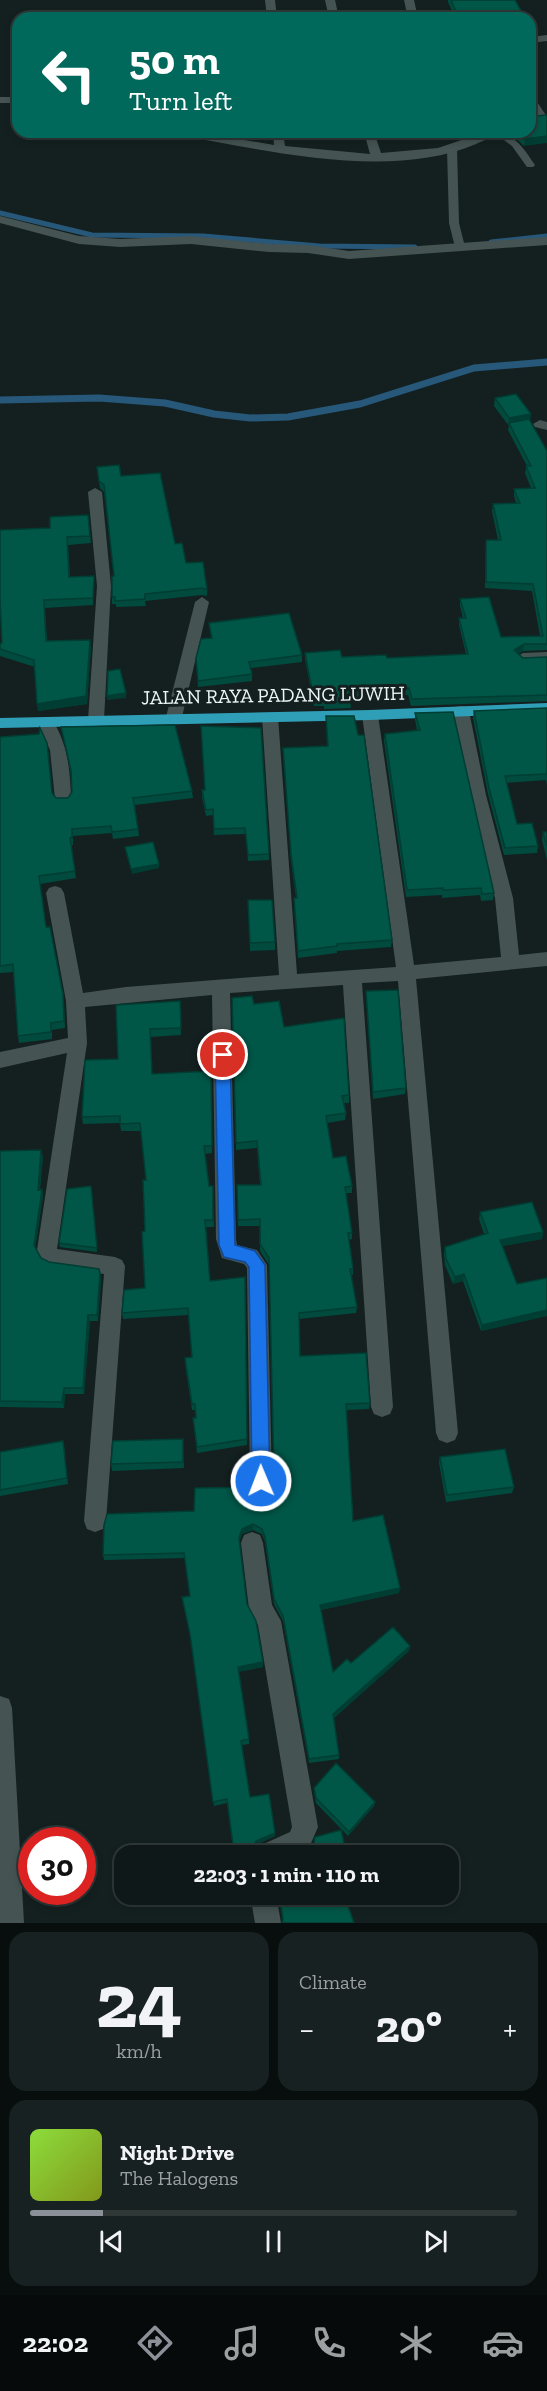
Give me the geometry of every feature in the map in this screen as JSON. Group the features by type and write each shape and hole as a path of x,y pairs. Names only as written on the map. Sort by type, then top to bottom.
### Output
{"main road":[{"name":"JALAN RAYA PADANG LUWIH","path":"0,723 174,717 370,715 547,708"}],"street":[{"path":"216,138 334,155 377,157 417,155 457,146 479,138"},
{"path":"279,138 280,148"},
{"path":"371,138 377,157"},
{"path":"456,138 457,146"},
{"path":"0,219 72,239 110,243 191,240 269,248 308,249 349,255 547,241"},
{"path":"95,492 104,586 96,720"},
{"path":"174,717 202,602"},
{"path":"523,658 547,657"},
{"path":"461,711 478,795 504,898 511,963"},
{"path":"370,715 406,973 447,1433"},
{"path":"270,717 289,982"},
{"path":"46,723 53,732 60,749 63,799"},
{"path":"55,893 75,1001 78,1043 47,1250 51,1257 114,1266 95,1521"},
{"path":"75,1001 126,994 406,973 547,959"},
{"path":"352,976 382,1407"},
{"path":"221,987 226,1239 229,1252 250,1256 257,1265 261,1481"},
{"path":"1,1065 78,1043"},
{"path":"252,1542 261,1609 269,1621 304,1827 299,1841 290,1845"},
{"path":"0,1708 10,1923"},
{"path":"265,1905 268,1923"}],"lane":[{"path":"506,138 515,144 530,165"},
{"path":"457,146 454,223 460,246"}],"building":[{"path":"451,0 515,0 522,12 456,12"},
{"path":"536,114 547,115 547,136 536,138"},
{"path":"516,394 531,414 509,418 495,398"},
{"path":"529,419 547,451 547,644 524,644 514,650 523,658 547,657 547,695 412,699 409,688 349,692 351,701 314,700 305,653 340,650 342,657 386,655 387,658 468,654 459,618 466,618 460,599 489,597 501,637 543,636 533,584 486,582 486,540 501,540 493,504 520,503 514,489 535,488 526,466 531,466 509,423"},
{"path":"119,465 121,476 160,473 175,544 182,543 186,563 203,562 207,590 202,588 145,594 145,599 115,601 115,597 112,597 112,576 114,576 104,485 99,481 97,467"},
{"path":"88,515 90,536 67,537 69,577 94,576 93,598 44,600 46,641 90,640 86,696 37,704 34,660 0,649 0,643 2,643 0,530 50,528 50,517"},
{"path":"289,613 302,655 249,662 252,674 198,681 196,658 201,639 212,638 209,623"},
{"path":"120,669 126,693 107,696 108,671"},
{"path":"547,708 547,774 505,776 517,824 532,823 538,846 505,848 489,788 474,711"},
{"path":"453,712 494,893 482,894 481,888 407,890 385,734 420,730 415,713"},
{"path":"326,716 354,716 358,735 364,735 392,940 337,944 337,946 298,951 294,898 297,898 291,854 283,748 328,746"},
{"path":"175,725 192,791 133,798 138,829 112,832 111,826 72,829 72,838 70,838 75,871 39,876 46,927 50,927 63,994 64,1021 51,1023 51,1032 18,1036 13,964 0,966 0,737 39,734 40,728 47,743 52,793 56,798 68,798 72,792 71,770 61,727"},
{"path":"201,726 261,728 269,854 248,855 245,828 214,829 213,809 206,810 202,790 205,790"},
{"path":"543,832 547,832 547,846"},
{"path":"153,842 159,864 131,869 125,847"},
{"path":"248,900 272,900 275,942 250,943"},
{"path":"398,990 406,1088 373,1092 366,991"},
{"path":"252,996 254,1004 279,1001 284,1027 344,1018 349,1095 342,1096 346,1113 326,1116 333,1158 346,1156 352,1186 345,1187 352,1233 348,1233 353,1269 350,1269 357,1307 299,1313 300,1356 366,1353 370,1403 346,1404 353,1521 383,1515 400,1588 320,1605 333,1672 347,1659 351,1663 393,1627 410,1646 333,1714 339,1755 309,1759 283,1616 274,1599 265,1537 262,1529 253,1524 242,1529 239,1538 247,1604 256,1621 263,1662 238,1667 249,1739 241,1741 250,1797 269,1794 275,1833 256,1841 254,1845 233,1845 227,1799 213,1802 190,1634 182,1597 190,1596 184,1553 103,1555 104,1525 107,1514 194,1511 195,1488 265,1487 271,1484 274,1475 269,1258 260,1244 260,1219 238,1220 237,1185 261,1185 257,1141 236,1143 232,998"},
{"path":"180,1001 181,1028 150,1029 152,1074 211,1071 212,1146 204,1146 209,1186 213,1186 213,1220 205,1220 210,1281 245,1277 247,1439 197,1447 193,1418 196,1418 195,1404 192,1404 185,1358 192,1357 188,1308 122,1313 124,1290 145,1288 142,1232 145,1231 143,1180 146,1180 140,1123 120,1124 120,1116 82,1117 85,1060 118,1059 116,1005"},
{"path":"41,1150 38,1190 42,1189 34,1245 41,1258 49,1262 99,1269 97,1315 88,1315 83,1388 64,1388 62,1402 0,1401 0,1151"},
{"path":"91,1186 97,1248 59,1243 67,1189"},
{"path":"532,1202 543,1232 500,1240 517,1284 547,1278 547,1310 482,1325 464,1274 455,1277 446,1259 445,1247 488,1233 480,1212"},
{"path":"183,1439 183,1462 111,1464 113,1441"},
{"path":"63,1441 67,1478 0,1490 0,1452"},
{"path":"505,1449 514,1487 447,1495 440,1457"},
{"path":"336,1763 375,1802 349,1832 316,1798 314,1788"},
{"path":"341,1830 344,1845 315,1845 315,1837"},
{"path":"281,1905 348,1905 354,1923 282,1923"}],"waterway":[{"path":"0,213 92,235 203,236 319,246 415,247"},
{"path":"491,242 547,236"},
{"path":"0,400 99,398 165,403 214,414 250,418 288,417 360,404 474,368 547,362"}],"route":[{"path":"223,1055 226,1239 229,1252 250,1256 257,1265 261,1481"}]}
